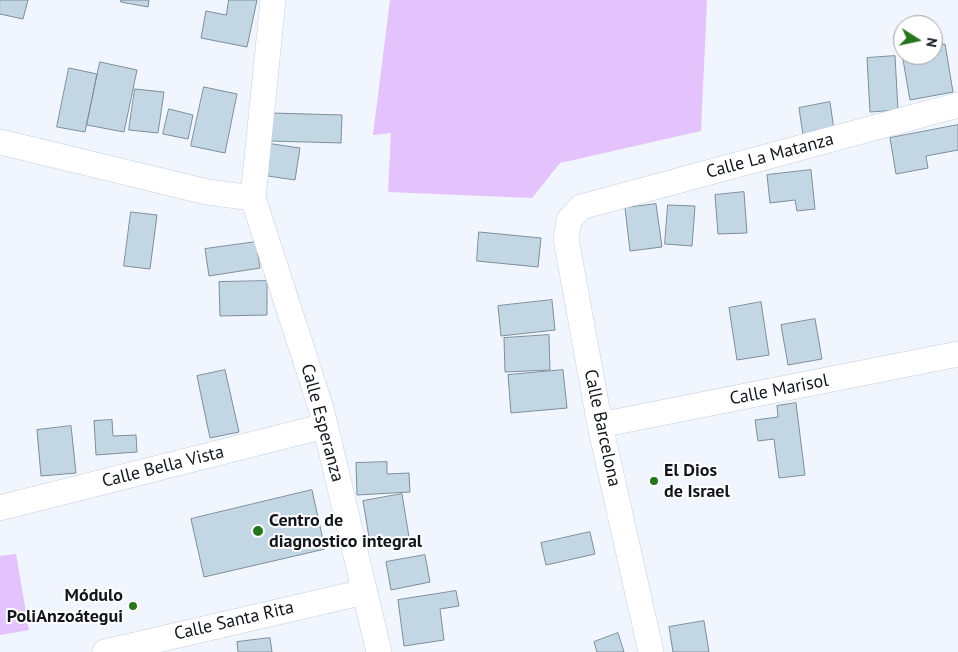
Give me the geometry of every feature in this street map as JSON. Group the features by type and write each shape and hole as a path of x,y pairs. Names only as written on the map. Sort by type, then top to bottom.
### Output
{"street":[{"name":"Calle Esperanza","path":"273,0 253,198 325,426 379,652"},
{"name":"Calle La Matanza","path":"581,207 958,105"},
{"path":"0,142 207,192 253,198"},
{"name":"Calle Barcelona","path":"581,207 569,220 566,240 600,425 651,652"},
{"name":"Calle Marisol","path":"600,425 958,354"},
{"name":"Calle Bella Vista","path":"0,508 325,426"},
{"name":"Calle Santa Rita","path":"106,652 364,592"}],"shaded area":[{"path":"390,0 707,0 701,131 560,163 532,198 388,192 391,133 373,135"},
{"path":"16,554 29,630 0,635 0,556"}],"building":[{"path":"0,0 28,0 23,19 0,14"},
{"path":"121,0 149,0 148,7 121,2"},
{"path":"229,0 257,0 247,47 201,38 206,11 226,15"},
{"path":"943,44 945,44 953,92 910,100 904,65 943,65"},
{"path":"893,56 893,65 896,65 898,110 870,112 867,58"},
{"path":"100,62 137,70 124,132 87,125"},
{"path":"69,68 97,74 85,132 57,127"},
{"path":"204,87 237,94 225,153 191,146"},
{"path":"135,89 164,92 158,133 129,130"},
{"path":"830,102 834,130 803,135 799,108"},
{"path":"169,109 193,115 188,139 163,134"},
{"path":"272,113 342,115 341,143 271,141"},
{"path":"958,125 958,150 926,156 928,168 896,174 890,138"},
{"path":"266,143 300,148 295,180 261,175"},
{"path":"811,170 815,209 797,211 795,200 770,203 767,175"},
{"path":"744,192 747,233 718,234 715,195"},
{"path":"656,204 662,247 630,251 625,208"},
{"path":"668,205 695,206 692,246 665,244"},
{"path":"131,212 157,215 150,269 124,266"},
{"path":"479,232 541,238 538,267 477,261"},
{"path":"256,242 260,268 209,276 205,249"},
{"path":"267,281 267,315 220,316 219,282"},
{"path":"552,300 555,330 501,336 498,306"},
{"path":"761,302 769,355 737,360 729,308"},
{"path":"815,319 822,359 788,365 781,325"},
{"path":"549,335 550,370 505,372 504,338"},
{"path":"225,370 239,432 210,438 197,376"},
{"path":"563,370 567,408 511,413 508,375"},
{"path":"796,403 805,475 779,478 774,439 758,441 755,420 778,417 777,406"},
{"path":"112,420 113,436 136,435 137,452 96,455 94,421"},
{"path":"71,426 76,473 41,476 37,430"},
{"path":"387,462 387,474 409,473 410,492 357,495 356,463"},
{"path":"312,490 325,549 204,577 191,519"},
{"path":"402,494 409,537 370,543 363,501"},
{"path":"590,532 595,554 546,565 541,543"},
{"path":"425,555 430,582 391,590 386,562"},
{"path":"456,591 459,606 440,609 444,640 404,646 398,600"},
{"path":"704,621 709,652 673,652 669,627"},
{"path":"618,633 624,652 597,652 594,642"},
{"path":"270,638 272,652 238,652 237,642"}],"place":[{"name":"El Dios de Israel","path":"654,481"},
{"name":"Centro de diagnostico integral","path":"258,531"},
{"name":"Módulo PoliAnzoátegui","path":"133,606"}]}
